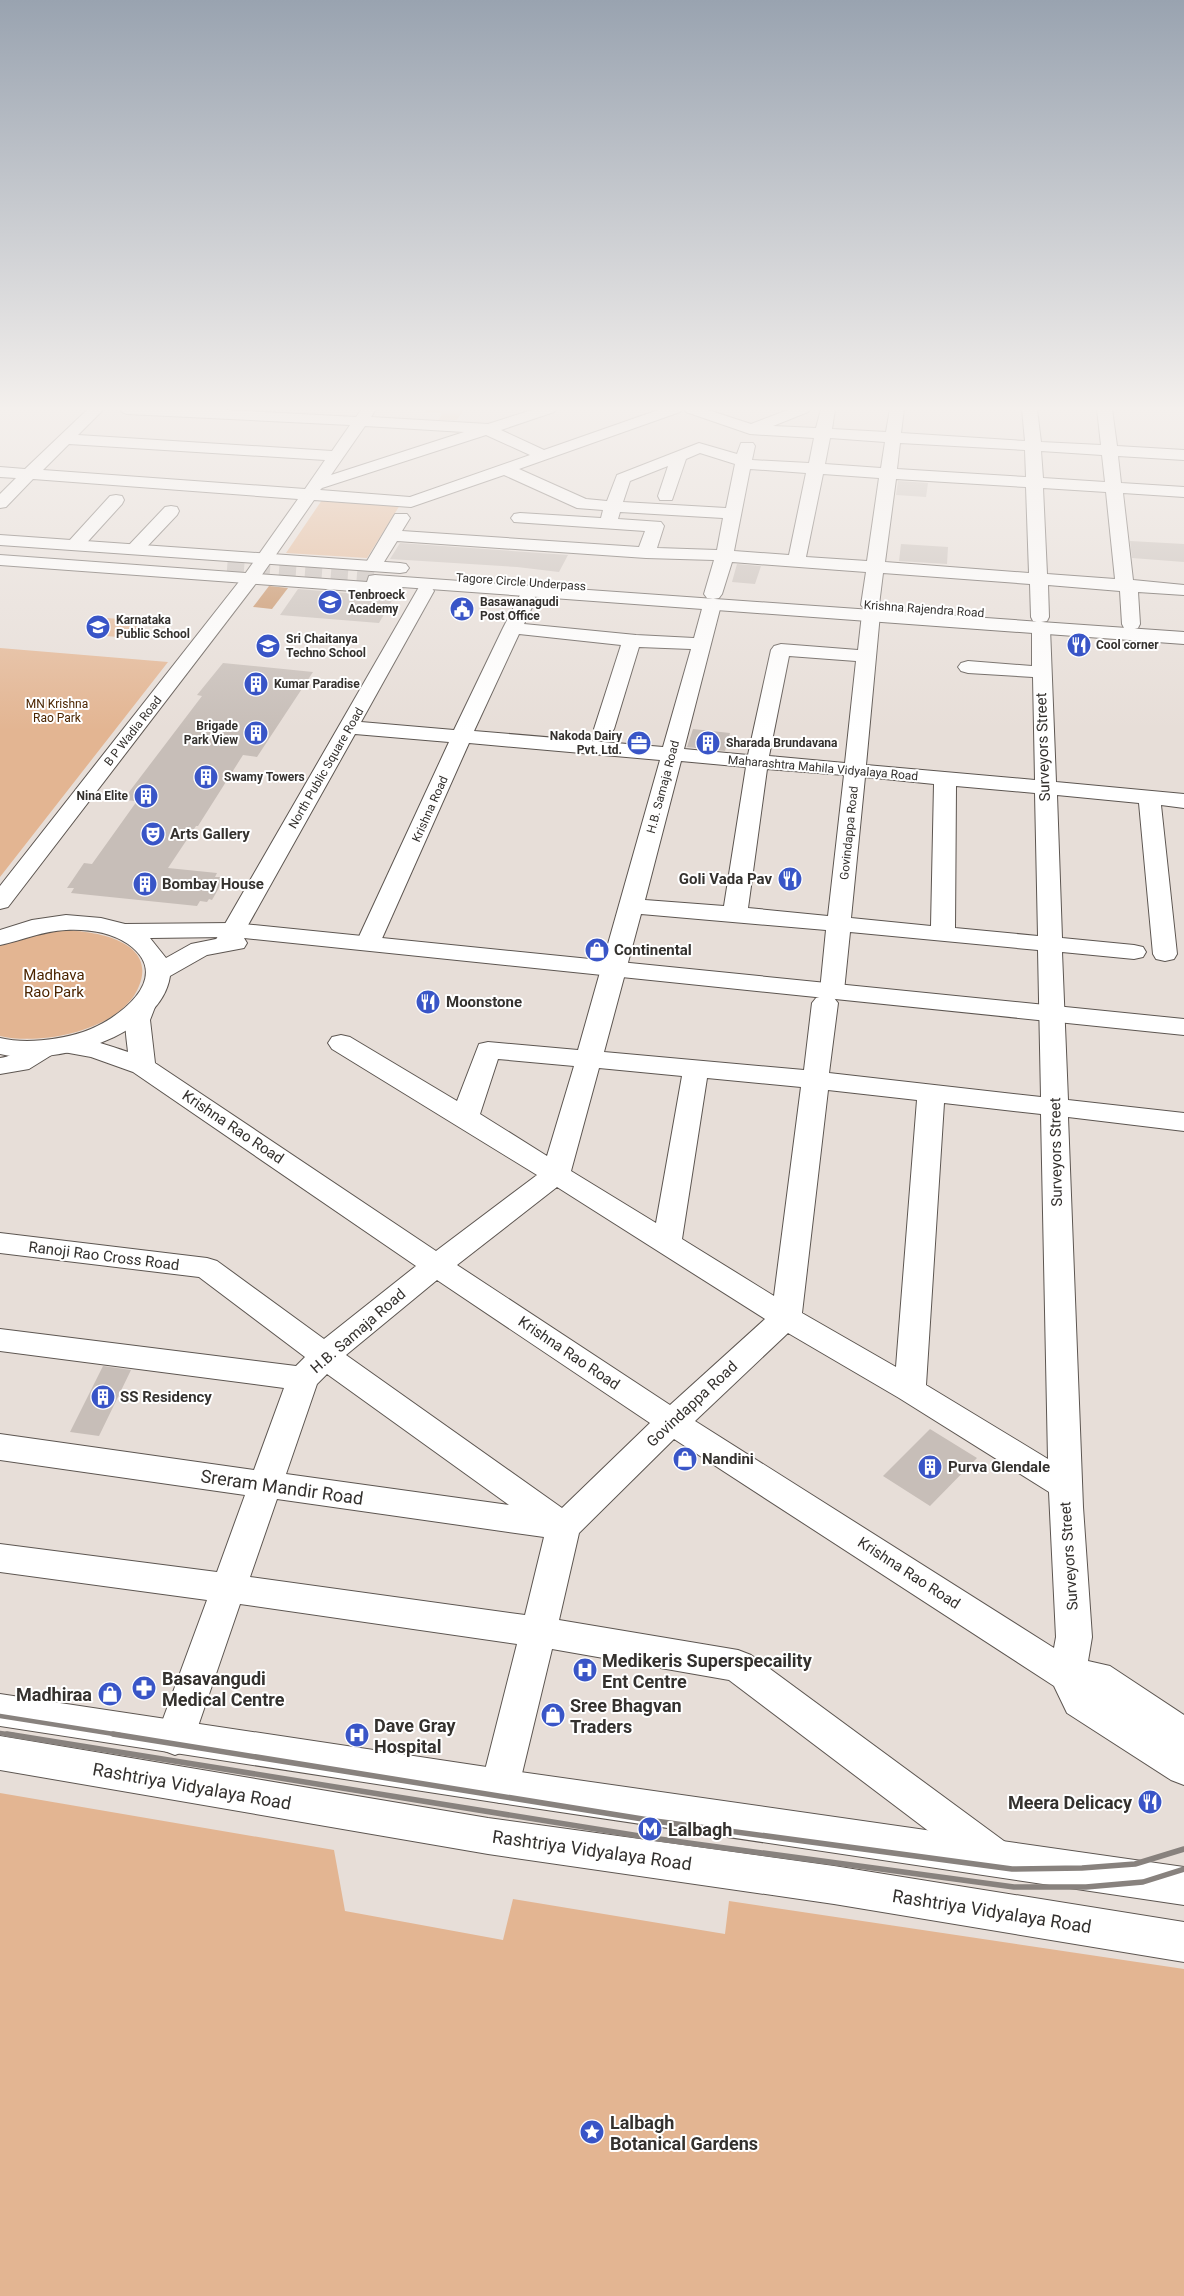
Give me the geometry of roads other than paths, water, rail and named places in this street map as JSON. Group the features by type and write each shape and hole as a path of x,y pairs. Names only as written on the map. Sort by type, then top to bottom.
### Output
{"street":[{"path":"75,545 101,516"},
{"path":"136,549 166,516"},
{"name":"B P Wadia Road","path":"0,902 246,586 294,516"},
{"path":"375,573 391,534 402,516"},
{"path":"466,539 525,516"},
{"path":"607,523 609,516"},
{"name":"H.B. Samaja Road","path":"175,1738 303,1379 326,1356 437,1266 556,1174 613,975 713,600 732,516"},
{"path":"796,562 805,516"},
{"name":"Govindappa Road","path":"564,1527 672,1422 786,1318 828,997 840,924 870,610 882,516"},
{"name":"Surveyors Street","path":"1035,516 1053,1020 1065,1485 1074,1637 1067,1675"},
{"path":"1116,516 1124,581 1129,587 1131,624"},
{"path":"520,518 655,526 646,553"},
{"path":"391,534 1184,590"},
{"name":"Tagore Circle Underpass","path":"0,540 265,558 375,573 669,597"},
{"path":"0,545 225,569"},
{"path":"0,552 225,569"},
{"path":"0,560 225,569"},
{"path":"225,569 231,583 246,586 425,591 615,606 669,597"},
{"name":"North Public Square Road","path":"229,936 350,727 425,591"},
{"name":"Krishna Rajendra Road","path":"669,597 1040,622 1175,637"},
{"name":"Krishna Road","path":"368,943 526,599"},
{"name":"Krishna Rajendra Road","path":"1040,622 1131,624 1184,628"},
{"path":"512,628 632,640 701,644"},
{"path":"1175,637 1184,647"},
{"path":"593,736 632,640"},
{"path":"735,914 757,762 781,650 867,656"},
{"path":"968,667 1041,672"},
{"name":"Maharashtra Mahila Vidyalaya Road","path":"350,727 462,737 593,736 671,756 856,770 1184,801"},
{"path":"943,933 944,778"},
{"path":"1149,798 1165,954"},
{"path":"631,906 943,933 1134,952"},
{"path":"0,920 47,925 92,923 123,931 368,943 613,975"},
{"path":"0,938 14,932 47,925"},
{"path":"123,931 142,942 154,956 159,972 154,990 142,1007 137,1020 142,1066"},
{"path":"159,972 200,949 229,936 247,943 613,975 1053,1020 1184,1027"},
{"path":"0,1066 20,1063 57,1046 96,1036 122,1023 142,1007"},
{"path":"1053,1020 1184,1040"},
{"path":"341,1043 465,1117 786,1318 910,1390 1065,1485"},
{"path":"0,1046 57,1046"},
{"name":"Krishna Rao Road","path":"57,1046 96,1050 142,1066 437,1266 672,1422 1067,1675 1097,1677 1184,1734"},
{"path":"465,1117 488,1050 817,1080 1184,1122"},
{"path":"667,1242 696,1068"},
{"path":"910,1390 931,1093"},
{"name":"Ranoji Rao Cross Road","path":"0,1243 207,1268 326,1356"},
{"path":"0,1340 303,1379"},
{"path":"326,1356 564,1527 500,1786"},
{"name":"Sreram Mandir Road","path":"0,1447 564,1527"},
{"path":"0,1558 538,1632 738,1666 969,1837 994,1858"},
{"path":"1067,1675 1080,1702 1184,1768"},
{"path":"0,1710 175,1738 1184,1886"},
{"name":"Rashtriya Vidyalaya Road","path":"0,1753 488,1836 834,1885 1184,1942"}],"tunnel":[{"path":"227,569 375,580"}],"railway":[{"path":"0,1716 120,1735"},
{"path":"0,1733 7,1734"},
{"path":"7,1734 14,1735"},
{"path":"7,1734 652,1838 1014,1887 1086,1887 1143,1882 1184,1869"},
{"path":"113,1734 655,1821 1012,1869 1082,1868 1135,1864 1184,1849"}],"place":[{"name":"Tenbroeck Academy","path":"330,602"},
{"name":"Basawanagudi Post Office","path":"462,609"},
{"name":"Karnataka Public School","path":"98,627"},
{"name":"Cool corner","path":"1079,645"},
{"name":"Sri Chaitanya Techno School","path":"268,646"},
{"name":"Kumar Paradise","path":"256,684"},
{"name":"Brigade Park View","path":"256,733"},
{"name":"Nakoda Dairy Pvt. Ltd.","path":"639,743"},
{"name":"Sharada Brundavana","path":"708,743"},
{"name":"Swamy Towers","path":"206,777"},
{"name":"Nina Elite","path":"146,796"},
{"name":"Arts Gallery","path":"153,834"},
{"name":"Goli Vada Pav","path":"790,879"},
{"name":"Bombay House","path":"145,884"},
{"name":"Continental","path":"597,950"},
{"name":"Moonstone","path":"428,1002"},
{"name":"SS Residency","path":"103,1397"},
{"name":"Nandini","path":"685,1459"},
{"name":"Purva Glendale","path":"930,1467"},
{"name":"Medikeris Superspecaility Ent Centre","path":"585,1670"},
{"name":"Basavangudi Medical Centre","path":"144,1688"},
{"name":"Madhiraa","path":"110,1694"},
{"name":"Sree Bhagvan Traders","path":"553,1715"},
{"name":"Dave Gray Hospital","path":"357,1735"},
{"name":"Meera Delicacy","path":"1150,1802"},
{"name":"Lalbagh","path":"650,1829"},
{"name":"Lalbagh Botanical Gardens","path":"592,2132"}],"park label":[{"name":"MN Krishna Rao Park","path":"57,711"},
{"name":"Madhava Rao Park","path":"54,984"}]}
